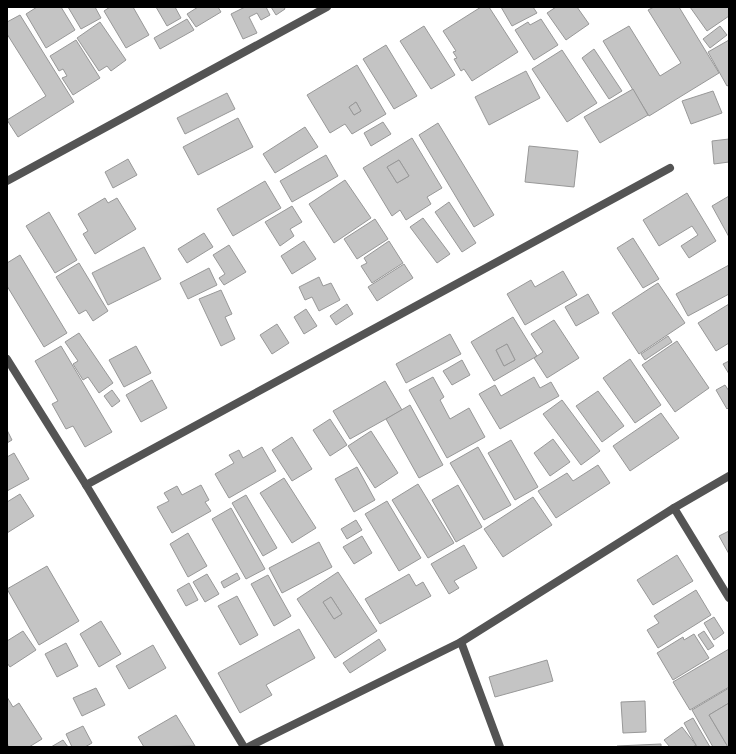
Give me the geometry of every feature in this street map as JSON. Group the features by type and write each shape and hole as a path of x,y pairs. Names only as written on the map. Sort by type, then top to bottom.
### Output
{"street":[{"path":"7,182 327,7"},
{"path":"86,485 670,168"},
{"path":"7,359 86,485 244,747"},
{"path":"248,747 461,642 674,508 729,476"},
{"path":"674,508 729,598"},
{"path":"461,642 500,747"}],"building":[{"path":"37,7 61,7 75,30 46,48 26,14"},
{"path":"68,7 95,7 101,18 81,29"},
{"path":"110,7 133,7 149,35 126,48 104,11"},
{"path":"156,7 175,7 181,18 167,26"},
{"path":"198,7 218,7 221,12 196,27 187,14"},
{"path":"245,7 266,7 270,15 261,20 257,13 249,17 257,33 243,39 231,14"},
{"path":"271,7 284,7 285,9 276,15"},
{"path":"481,7 489,7 518,52 472,81 464,69 461,71 454,59 457,58 453,52 456,51 443,31"},
{"path":"501,7 533,7 537,13 512,26"},
{"path":"556,7 577,7 589,24 566,40 547,13"},
{"path":"654,7 679,7 719,73 649,116 603,41 629,26 660,76 681,63 648,10"},
{"path":"690,7 729,7 729,16 707,31"},
{"path":"20,15 74,102 18,137 7,120 46,96 7,34 7,22"},
{"path":"187,19 194,30 160,49 154,38"},
{"path":"541,19 558,45 534,60 515,30 528,22 530,25"},
{"path":"100,22 126,60 111,71 107,66 99,71 77,38"},
{"path":"424,26 455,75 431,89 400,41"},
{"path":"720,26 727,35 710,48 703,39"},
{"path":"76,40 100,78 73,95 62,78 67,76 63,69 59,71 50,56"},
{"path":"729,40 729,85 727,86 708,52"},
{"path":"386,45 417,96 394,109 363,59"},
{"path":"594,49 622,91 609,99 582,58"},
{"path":"562,50 597,103 567,122 532,69"},
{"path":"357,65 386,114 352,134 345,124 330,133 307,95","holes":["356,102 361,111 354,115 349,107"]},
{"path":"526,71 540,98 489,125 475,97"},
{"path":"633,89 648,115 600,143 584,117"},
{"path":"713,91 722,113 691,124 682,101"},
{"path":"227,93 235,109 185,134 177,118"},
{"path":"356,102 361,111 354,115 349,107"},
{"path":"238,118 253,147 198,175 183,147"},
{"path":"383,122 391,134 371,146 364,133"},
{"path":"438,123 494,215 474,227 419,135"},
{"path":"305,127 318,147 275,173 263,154"},
{"path":"412,138 442,188 427,197 431,204 406,220 400,210 392,216 363,168","holes":["399,160 409,176 397,183 387,167"]},
{"path":"729,139 729,162 714,164 712,141"},
{"path":"529,146 578,151 574,187 525,182"},
{"path":"326,155 338,176 292,202 280,181"},
{"path":"128,159 137,175 113,188 105,172"},
{"path":"399,160 409,176 397,183 387,167"},
{"path":"345,180 371,218 334,243 309,204"},
{"path":"265,181 281,208 233,236 217,209"},
{"path":"687,193 716,241 689,258 681,246 698,235 692,226 659,246 643,220"},
{"path":"729,196 729,237 712,206"},
{"path":"105,198 108,203 117,198 136,229 95,254 83,234 88,231 78,214"},
{"path":"449,202 476,243 462,252 435,212"},
{"path":"292,206 302,222 290,229 294,236 280,246 265,222"},
{"path":"49,212 77,260 55,273 26,226"},
{"path":"423,218 450,254 437,263 410,227"},
{"path":"375,219 388,239 357,259 344,239"},
{"path":"204,233 213,247 187,263 178,249"},
{"path":"633,238 659,279 643,288 617,248"},
{"path":"304,241 316,259 292,274 281,256"},
{"path":"389,241 403,263 372,283 361,266 367,263 364,258"},
{"path":"229,245 246,272 224,285 219,278 225,274 213,255"},
{"path":"144,247 161,279 108,305 92,273"},
{"path":"20,255 67,333 44,347 7,286 7,263"},
{"path":"79,263 108,311 93,321 86,310 79,314 56,277"},
{"path":"404,264 413,278 377,301 368,287"},
{"path":"729,265 729,294 688,316 676,294"},
{"path":"209,268 217,285 188,299 180,283"},
{"path":"563,271 577,295 525,325 507,294 531,280 535,287"},
{"path":"319,277 323,286 331,283 340,300 319,311 312,297 305,300 299,287"},
{"path":"658,283 685,323 639,354 612,313"},
{"path":"221,290 232,314 225,317 235,339 221,346 199,299"},
{"path":"588,294 599,313 576,326 565,307"},
{"path":"347,304 353,314 336,325 330,316"},
{"path":"729,304 729,343 716,351 698,323"},
{"path":"306,309 317,326 304,334 294,317"},
{"path":"513,317 537,356 494,381 471,342","holes":["507,344 515,360 504,366 496,350"]},
{"path":"554,320 579,358 547,378 534,358 543,352 531,334"},
{"path":"277,324 289,343 272,354 260,335"},
{"path":"79,333 113,383 99,393 88,377 83,380 73,364 78,361 65,342"},
{"path":"450,334 461,354 406,383 396,364"},
{"path":"668,336 672,342 645,360 641,354"},
{"path":"677,341 709,388 675,412 642,365"},
{"path":"507,344 515,360 504,366 496,350"},
{"path":"61,346 112,432 85,447 73,426 66,429 52,404 58,401 35,361"},
{"path":"136,346 151,373 124,387 109,360"},
{"path":"630,359 661,405 635,423 603,378"},
{"path":"462,360 470,375 452,385 443,371"},
{"path":"729,361 729,374 723,364"},
{"path":"433,377 444,397 440,400 450,419 469,408 485,437 447,458 409,390"},
{"path":"534,377 540,388 551,382 559,396 500,429 479,394 495,385 501,396"},
{"path":"152,380 167,408 141,422 126,395"},
{"path":"385,381 402,410 350,439 333,411"},
{"path":"725,385 729,391 729,407 727,409 716,390"},
{"path":"112,390 120,401 112,407 104,396"},
{"path":"598,391 624,426 602,442 576,406"},
{"path":"562,400 600,451 581,465 543,414"},
{"path":"410,405 443,465 419,478 386,419"},
{"path":"661,413 679,438 630,471 613,446"},
{"path":"330,419 347,445 330,456 313,430"},
{"path":"7,430 12,440 7,443"},
{"path":"371,431 398,473 375,488 348,446"},
{"path":"292,437 312,469 292,481 272,450"},
{"path":"553,439 570,462 550,476 534,453"},
{"path":"511,440 538,487 515,500 488,453"},
{"path":"262,447 276,471 229,498 215,474 234,463 229,455 239,450 243,458"},
{"path":"478,447 511,505 484,520 450,463"},
{"path":"14,453 29,479 7,491 7,457"},
{"path":"598,465 610,483 556,518 538,491 567,473 573,481"},
{"path":"357,467 375,500 354,512 335,479"},
{"path":"284,478 316,528 292,543 260,493"},
{"path":"418,484 454,543 428,558 392,500"},
{"path":"201,485 209,500 205,502 211,511 172,533 157,507 169,501 164,493 177,486 182,495"},
{"path":"458,485 482,527 456,542 432,500"},
{"path":"20,494 34,516 7,533 7,502"},
{"path":"246,495 277,548 263,556 232,503"},
{"path":"533,497 552,525 503,557 484,529"},
{"path":"387,501 421,558 399,571 365,514"},
{"path":"231,508 265,569 246,579 212,519"},
{"path":"356,520 362,530 347,539 341,529"},
{"path":"729,531 729,554 719,536"},
{"path":"188,533 207,566 188,577 170,544"},
{"path":"362,536 372,553 354,564 343,547"},
{"path":"319,542 332,567 282,593 269,568"},
{"path":"464,545 477,568 454,581 459,588 449,594 431,564"},
{"path":"677,555 693,581 653,605 637,580"},
{"path":"47,566 79,621 39,645 7,589"},
{"path":"338,572 377,631 335,658 297,599","holes":["331,597 342,614 334,619 323,602"]},
{"path":"237,573 240,579 224,588 221,582"},
{"path":"207,574 219,594 205,602 193,582"},
{"path":"409,574 416,586 423,582 431,596 380,624 365,599"},
{"path":"268,575 291,616 274,626 251,584"},
{"path":"189,583 198,600 186,606 177,590"},
{"path":"696,590 711,615 658,648 647,630 659,623 654,616"},
{"path":"237,596 258,635 240,645 218,606"},
{"path":"331,597 342,614 334,619 323,602"},
{"path":"714,617 724,633 714,640 704,623"},
{"path":"101,621 121,654 99,667 80,634"},
{"path":"299,629 315,658 266,685 272,695 240,713 218,673"},
{"path":"23,631 36,650 10,667 7,663 7,641"},
{"path":"704,631 714,646 708,650 698,635"},
{"path":"694,634 709,658 673,680 657,653 683,637 684,640"},
{"path":"379,639 386,650 350,673 343,663"},
{"path":"66,643 78,666 57,677 45,654"},
{"path":"153,645 166,668 129,689 116,666"},
{"path":"729,649 729,687 690,710 673,682"},
{"path":"547,660 553,681 495,697 489,677"},
{"path":"96,688 105,705 82,716 73,698"},
{"path":"729,688 729,703 709,715 728,747 713,747 692,710"},
{"path":"7,697 13,707 19,703 42,739 29,747 9,747 7,743"},
{"path":"645,701 646,732 623,733 621,702"},
{"path":"729,703 729,747 728,747 709,715"},
{"path":"176,715 195,746 144,747 138,737"},
{"path":"693,718 710,747 697,747 684,723"},
{"path":"83,726 92,743 85,747 72,747 66,734"},
{"path":"682,727 696,745 693,747 670,747 664,740"},
{"path":"63,740 68,747 51,747"},
{"path":"661,744 661,747 617,746"}]}
